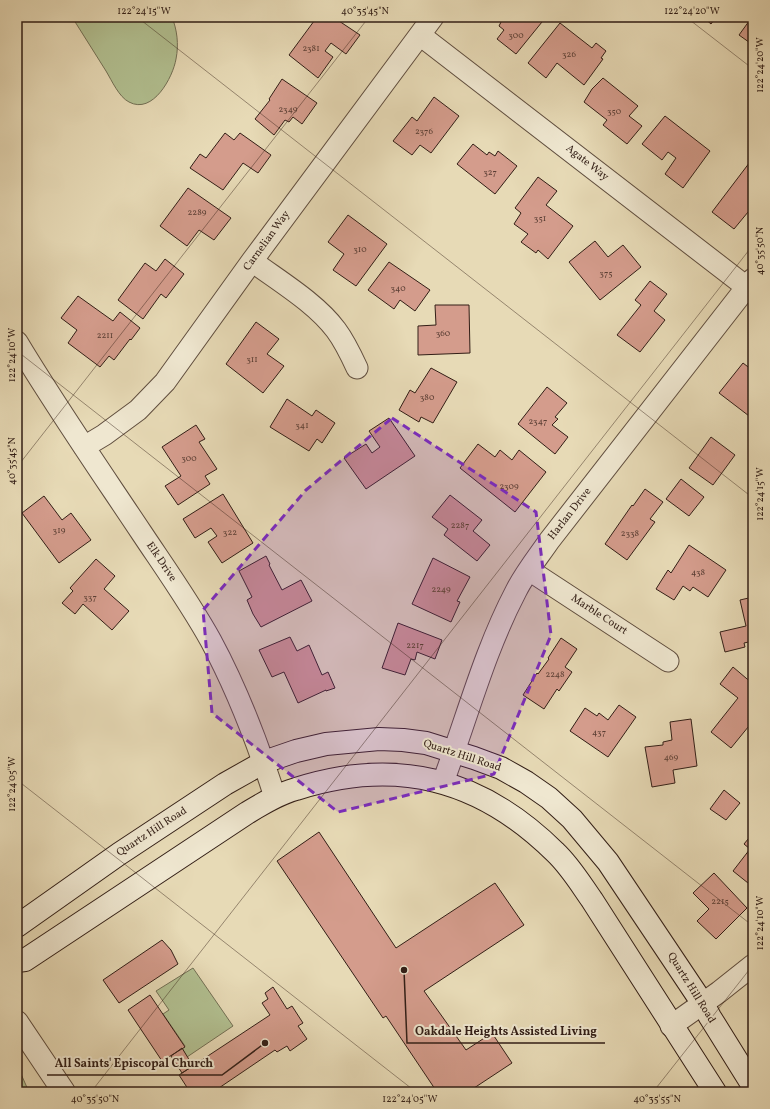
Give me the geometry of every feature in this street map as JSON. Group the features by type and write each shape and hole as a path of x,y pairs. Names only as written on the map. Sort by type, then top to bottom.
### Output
{"main road":[{"name":"Quartz Hill Road","path":"17,926 119,854 225,784 264,762 296,751 326,744 356,740 403,740 426,743 455,751 501,768 526,782 549,798 572,819 608,862 703,1004 753,1086"},
{"path":"17,961 25,960 247,813 275,797 295,789 334,778 365,774 417,776 443,782 483,798 509,812 556,852 592,900 671,1026 715,1092"},
{"path":"17,1022 64,1092"}],"street":[{"name":"Carnelian Way","path":"84,447 104,435 138,410 161,387 252,261 433,17"},
{"name":"Agate Way","path":"420,35 751,286"},
{"path":"252,261 315,308 327,319 337,330 349,349 357,368"},
{"name":"Harlan Drive","path":"443,782 487,656 509,604 529,570 549,540 751,286"},
{"name":"Elk Drive","path":"17,342 84,447 194,611 226,672 264,762 275,797"},
{"name":"Marble Court","path":"529,570 668,661"},
{"path":"671,1026 703,1004 753,965"}],"highlighted area":[{"path":"392,418 536,512 551,635 494,774 338,812 212,713 203,610 306,490"}],"green space":[{"path":"72,17 172,17 177,37 177,53 174,67 166,84 154,99 138,105 125,100"},
{"path":"193,968 233,1026 187,1057 182,1048 185,1046 163,1014 169,1010 156,991"},
{"path":"17,1065 29,1092 17,1092"}],"building":[{"path":"317,17 333,17 360,35 346,54 331,43 325,51 333,57 318,78 289,55"},
{"path":"494,17 535,17 542,22 516,54 497,39 504,30 499,26 501,22"},
{"path":"703,17 716,17 711,24"},
{"path":"753,17 753,45 739,35"},
{"path":"560,23 592,48 596,43 606,51 601,58 603,59 584,85 557,63 546,78 528,63"},
{"path":"603,78 638,106 629,116 642,126 627,144 603,125 607,120 584,102 592,89"},
{"path":"282,79 317,103 302,124 293,117 289,122 285,120 274,135 255,119 270,100 269,99"},
{"path":"434,97 459,116 431,153 420,145 412,155 393,141 412,117 417,121"},
{"path":"665,116 710,151 683,188 665,174 676,158 668,152 662,160 642,144"},
{"path":"225,133 234,140 240,133 271,155 258,173 243,163 223,190 190,168 200,154 206,158"},
{"path":"473,144 487,155 489,152 495,156 498,151 517,166 495,194 457,164"},
{"path":"753,158 753,201 751,203 753,206 734,229 712,212"},
{"path":"538,177 557,191 546,205 573,226 548,259 538,250 536,253 521,242 528,234 514,224 521,213 515,208"},
{"path":"188,188 231,218 214,240 199,230 187,246 160,226"},
{"path":"348,215 387,244 356,286 333,270 344,254 328,242"},
{"path":"595,241 608,257 623,245 641,267 600,300 569,262"},
{"path":"165,259 184,274 166,298 161,294 143,319 118,300 145,263 156,271"},
{"path":"389,262 430,290 415,311 400,300 394,309 368,290"},
{"path":"650,281 667,294 654,311 665,320 640,352 617,335 641,305 635,300"},
{"path":"78,296 113,321 120,312 140,328 114,360 109,356 100,367 68,343 77,330 61,318"},
{"path":"435,305 469,305 470,353 418,355 418,326 436,325"},
{"path":"256,322 279,339 267,354 284,366 263,393 226,364"},
{"path":"743,363 753,372 753,419 719,393"},
{"path":"431,368 457,382 433,423 421,417 419,422 399,410 410,390 415,393"},
{"path":"547,387 567,403 555,417 558,419 552,425 568,437 555,454 518,424"},
{"path":"287,399 312,416 316,410 335,423 322,443 317,439 309,451 270,427"},
{"path":"389,418 415,456 366,489 344,458 366,444 372,453 380,447 369,431"},
{"path":"196,425 205,439 199,442 217,469 205,476 210,484 178,505 165,486 181,476 162,447"},
{"path":"711,437 735,455 713,485 689,468"},
{"path":"478,444 495,457 500,450 512,460 519,450 546,472 515,512 460,468"},
{"path":"681,479 704,497 689,516 666,499"},
{"path":"645,489 663,502 650,519 655,522 627,560 605,544"},
{"path":"223,494 253,543 222,563 208,542 217,536 211,528 195,538 183,519"},
{"path":"450,495 482,520 473,531 490,545 477,561 444,535 448,529 432,517"},
{"path":"44,496 62,520 71,513 91,540 59,563 22,513"},
{"path":"689,545 726,570 708,597 693,587 690,591 683,586 674,600 656,589 668,570 671,573"},
{"path":"266,556 282,590 301,580 312,601 261,627 247,600 252,597 239,571"},
{"path":"433,558 470,577 457,601 460,602 451,622 412,604"},
{"path":"96,559 115,576 104,589 129,611 112,630 83,604 75,614 62,603 73,591 70,588"},
{"path":"753,597 753,641 744,643 745,647 725,652 720,632 746,626 740,600"},
{"path":"398,623 442,640 435,659 417,652 415,660 411,659 405,675 382,668"},
{"path":"290,637 297,651 309,645 322,675 328,672 335,688 326,690 298,703 284,672 272,677 259,650"},
{"path":"561,638 577,649 565,667 572,672 559,691 557,689 544,709 523,695 537,673 538,674 549,659 548,658"},
{"path":"733,667 753,684 753,721 731,748 711,732 738,698 720,684"},
{"path":"619,705 636,717 608,757 570,731 585,708 597,716 599,713 608,720"},
{"path":"691,719 697,766 673,770 675,783 652,787 645,747 663,745 663,742 672,740 670,722"},
{"path":"724,790 740,803 726,820 710,809"},
{"path":"319,832 396,948 495,883 524,925 424,991 466,1050 492,1033 512,1063 468,1092 437,1092 386,1016 383,1018 277,861"},
{"path":"753,833 753,887 733,871 750,849 744,844"},
{"path":"714,873 747,908 716,939 697,921 709,909 693,893"},
{"path":"162,940 171,950 178,964 119,1003 103,980"},
{"path":"273,987 287,1009 292,1006 303,1023 298,1026 307,1039 290,1051 287,1046 277,1052 275,1050 213,1092 190,1092 179,1075 270,1015 262,1003 268,999 265,993"},
{"path":"150,995 185,1047 162,1061 128,1010"},
{"path":"182,1048 193,1066 182,1073 171,1056"}],"place":[{"name":"Oakdale Heights Assisted Living","path":"404,970"},
{"name":"All Saints' Episcopal Church","path":"265,1043"}]}
